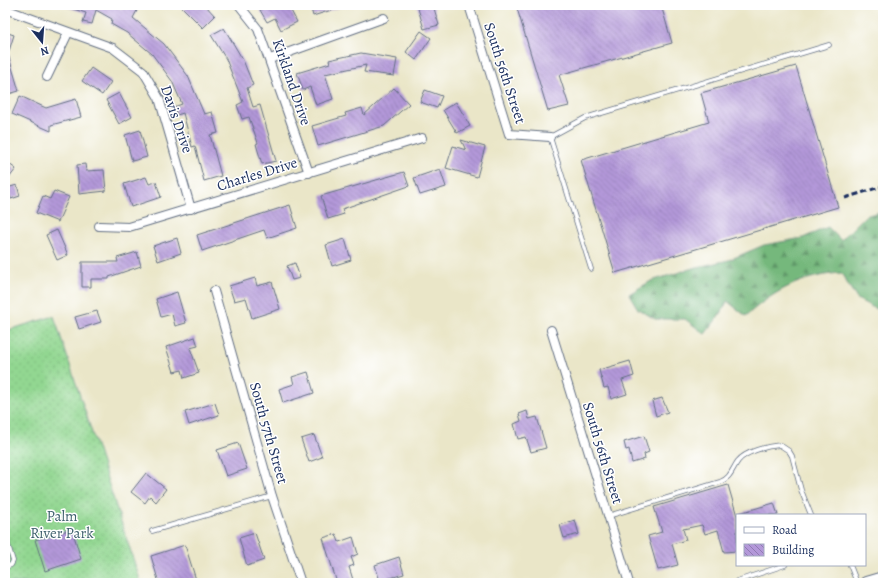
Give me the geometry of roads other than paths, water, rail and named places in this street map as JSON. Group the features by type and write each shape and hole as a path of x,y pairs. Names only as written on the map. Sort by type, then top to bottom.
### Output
{"street":[{"name":"Kirkland Drive","path":"239,5 258,29 270,59 309,173"},
{"name":"South 56th Street","path":"469,5 509,134 550,137"},
{"name":"Davis Drive","path":"5,9 113,48 143,71 158,98 191,209"},
{"path":"270,59 384,18"},
{"path":"47,77 68,33"},
{"name":"Charles Drive","path":"99,226 129,227 422,138"},
{"name":"South 57th Street","path":"214,291 272,496 301,583"},
{"name":"South 56th Street","path":"552,330 629,583"},
{"path":"866,583 883,579"}],"lane":[{"path":"591,268 550,137 585,118 829,45"},
{"path":"608,516 720,482 730,475 742,457 766,448 780,445 789,451 792,456 801,490 810,514"},
{"path":"152,531 272,496"},
{"path":"5,535 13,562 11,565 5,567"},
{"path":"738,583 737,581 782,566"},
{"path":"850,566 857,583"}],"railway":[{"path":"845,198 883,186"}],"park label":[{"name":"Palm River Park","path":"62,524"}]}
